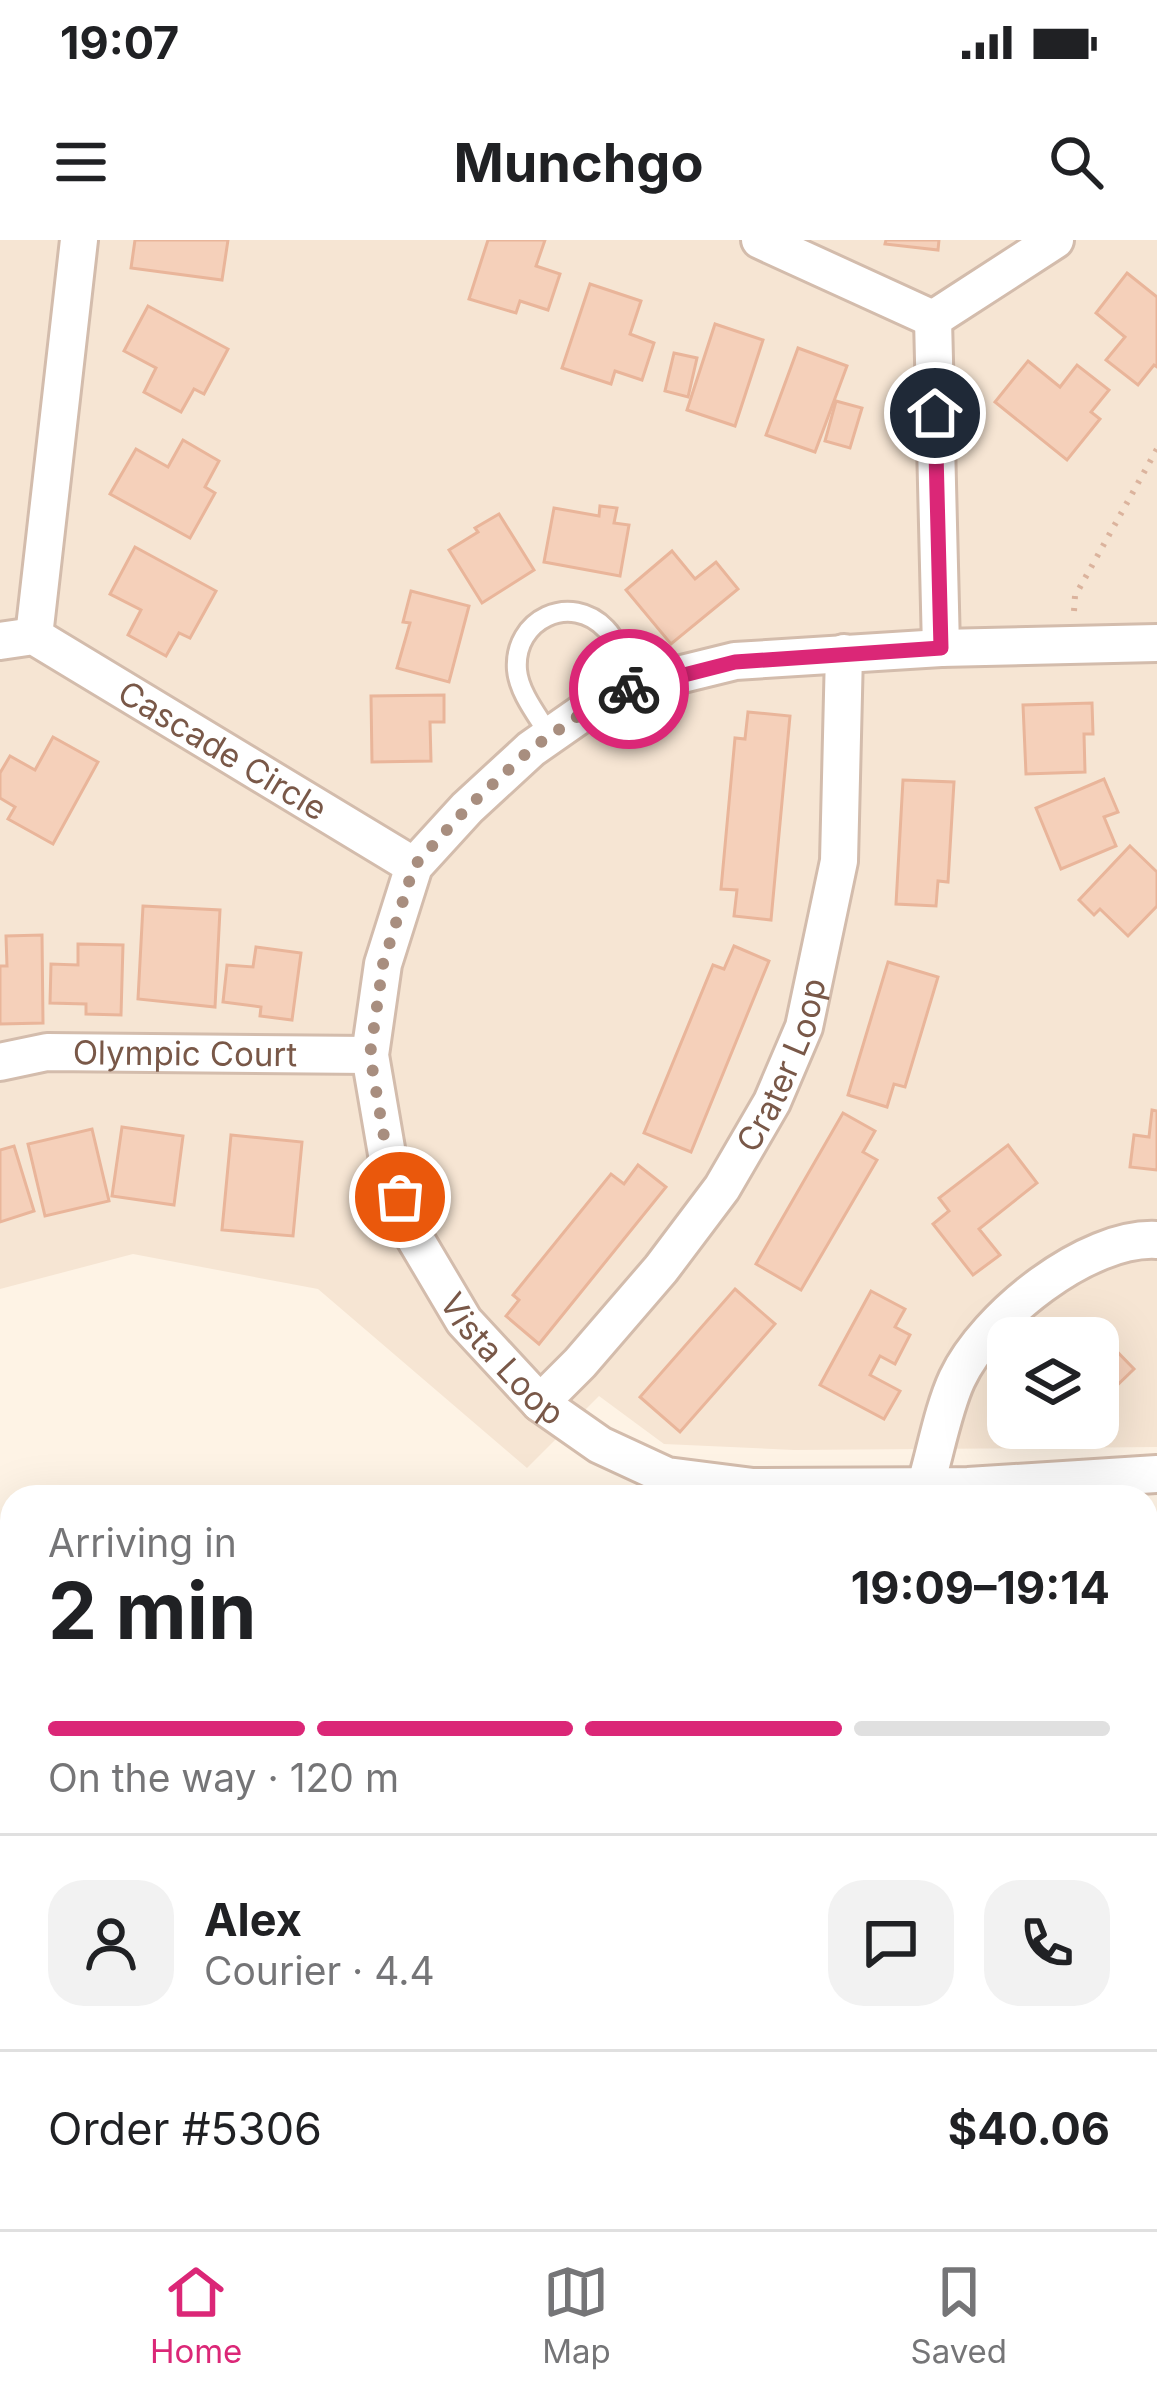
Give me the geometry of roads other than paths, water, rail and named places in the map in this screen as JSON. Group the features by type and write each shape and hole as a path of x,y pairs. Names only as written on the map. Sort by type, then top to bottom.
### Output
{"street":[{"name":"Cascade Circle","path":"80,240 17,639 414,866"},
{"path":"760,240 933,319"},
{"path":"933,319 1055,240"},
{"path":"933,319 941,648"},
{"name":"Vista Loop","path":"737,1485 667,1476 600,1445 540,1403 464,1321 413,1235 388,1160 370,1055 383,964 414,866 531,749 604,698 632,688 735,662 844,652 1157,643"},
{"name":"Crater Loop","path":"540,1403 648,1285 722,1188 772,1102 804,1028 839,861 844,652"},
{"name":"Olympic Court","path":"0,1062 47,1052 370,1055"},
{"path":"925,1485 958,1377 998,1321 1041,1285 1088,1256 1138,1239 1157,1240"},
{"name":"Vista Loop","path":"985,1485 1157,1475"}],"lane":[{"path":"550,736 517,672 525,632 548,616 566,610 591,616 610,632 632,688"}]}
